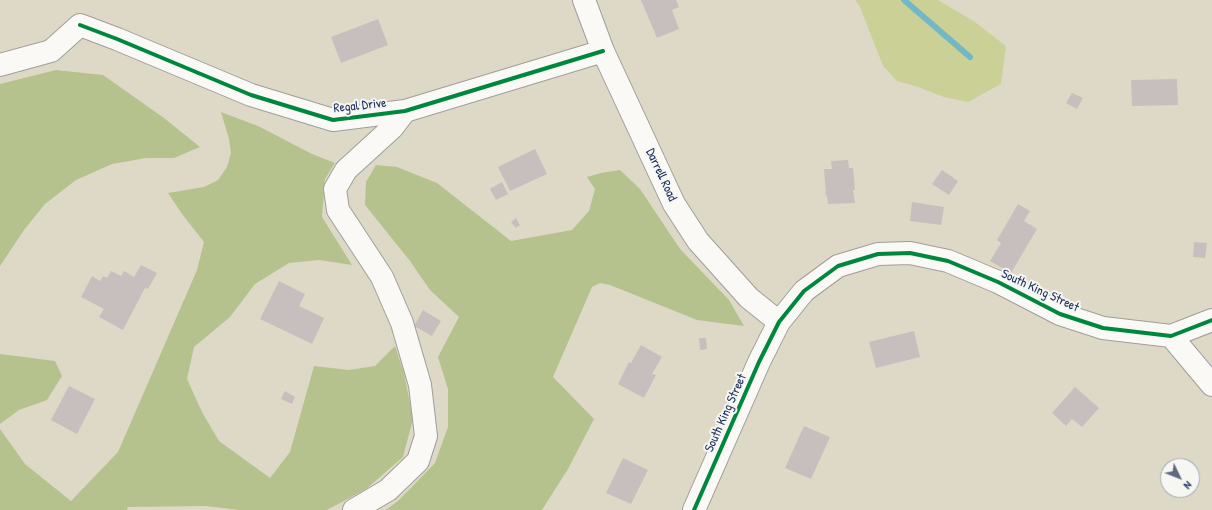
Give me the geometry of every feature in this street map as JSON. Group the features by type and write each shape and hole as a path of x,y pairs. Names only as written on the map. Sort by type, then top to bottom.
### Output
{"street":[{"name":"Darrell Road","path":"584,0 603,52 674,204 698,241 749,298 779,322"},
{"name":"Regal Drive","path":"0,65 51,51 80,25 252,95 333,120 405,111 603,52"},
{"path":"354,510 388,490 418,461 426,436 420,385 402,323 382,277 338,210 335,189 346,170 392,128 405,111"},
{"name":"South King Street","path":"694,510 759,362 779,322 804,291 838,266 878,254 910,253 948,261 998,282 1060,314 1103,328 1171,336 1212,320"},
{"path":"1171,336 1212,385"}],"green space":[{"path":"855,0 938,0 975,22 1006,46 1001,84 968,102 944,97 897,81 883,66 860,7"},
{"path":"56,70 103,75 164,118 200,147 174,158 146,158 112,164 76,180 45,204 24,230 0,266 0,84"},
{"path":"221,112 258,126 312,154 335,163 325,179 322,217 352,265 319,260 289,263 255,284 230,317 194,347 187,379 202,412 219,441 270,478 290,452 314,366 349,370 375,366 395,346 404,373 413,419 403,457 366,489 327,510 240,510 205,506 128,507 127,510 0,510 0,429 25,464 71,501 118,452 197,270 204,242 168,193 204,187 218,180 227,167 231,153 229,139"},
{"path":"376,165 397,167 437,183 511,241 572,230 589,211 595,189 587,177 620,170 640,189 680,249 729,300 744,326 697,320 610,285 600,283 592,287 553,377 594,419 568,469 542,510 386,510 399,500 435,463 448,427 448,389 438,357 459,317 430,290 410,261 365,205 366,182"},
{"path":"0,354 55,361 62,376 47,400 19,410 0,424"}],"building":[{"path":"641,0 676,0 679,7 672,10 679,29 657,38"},
{"path":"378,19 388,45 341,63 331,37"},
{"path":"1177,79 1178,105 1132,106 1131,80"},
{"path":"1072,93 1083,98 1077,109 1066,103"},
{"path":"535,149 547,174 510,191 498,167"},
{"path":"848,160 849,168 853,168 855,190 853,190 855,203 828,204 824,169 832,169 831,161"},
{"path":"942,170 958,181 949,195 932,184"},
{"path":"502,182 508,194 496,200 490,189"},
{"path":"912,202 944,207 941,225 910,221"},
{"path":"1018,204 1030,211 1024,221 1037,229 1011,273 990,261 1001,243 997,240"},
{"path":"516,218 520,225 516,228 511,222"},
{"path":"1194,242 1207,243 1205,258 1193,257"},
{"path":"141,265 157,273 148,289 145,288 123,330 99,317 104,309 81,297 92,276 100,281 103,276 107,278 111,271 121,276 124,271 134,277"},
{"path":"279,281 305,294 299,306 324,318 312,344 260,319"},
{"path":"423,310 441,321 432,336 414,326"},
{"path":"914,331 920,357 876,368 869,342"},
{"path":"699,338 706,338 707,349 700,350"},
{"path":"641,345 662,357 652,374 656,375 644,398 618,384 629,362 631,363"},
{"path":"69,386 95,399 77,434 51,420"},
{"path":"1075,387 1099,408 1082,427 1072,419 1066,426 1052,413"},
{"path":"285,391 295,397 292,404 281,399"},
{"path":"804,426 830,437 811,479 785,468"},
{"path":"623,458 648,470 631,504 606,493"}],"waterway":[{"path":"904,0 970,57"}],"cycle path":[{"path":"80,25 251,95 333,120 405,111 603,51"},
{"path":"694,510 759,362 779,322 804,291 838,266 878,254 910,253 948,261 998,282 1060,314 1103,328 1171,336 1212,320"}]}
